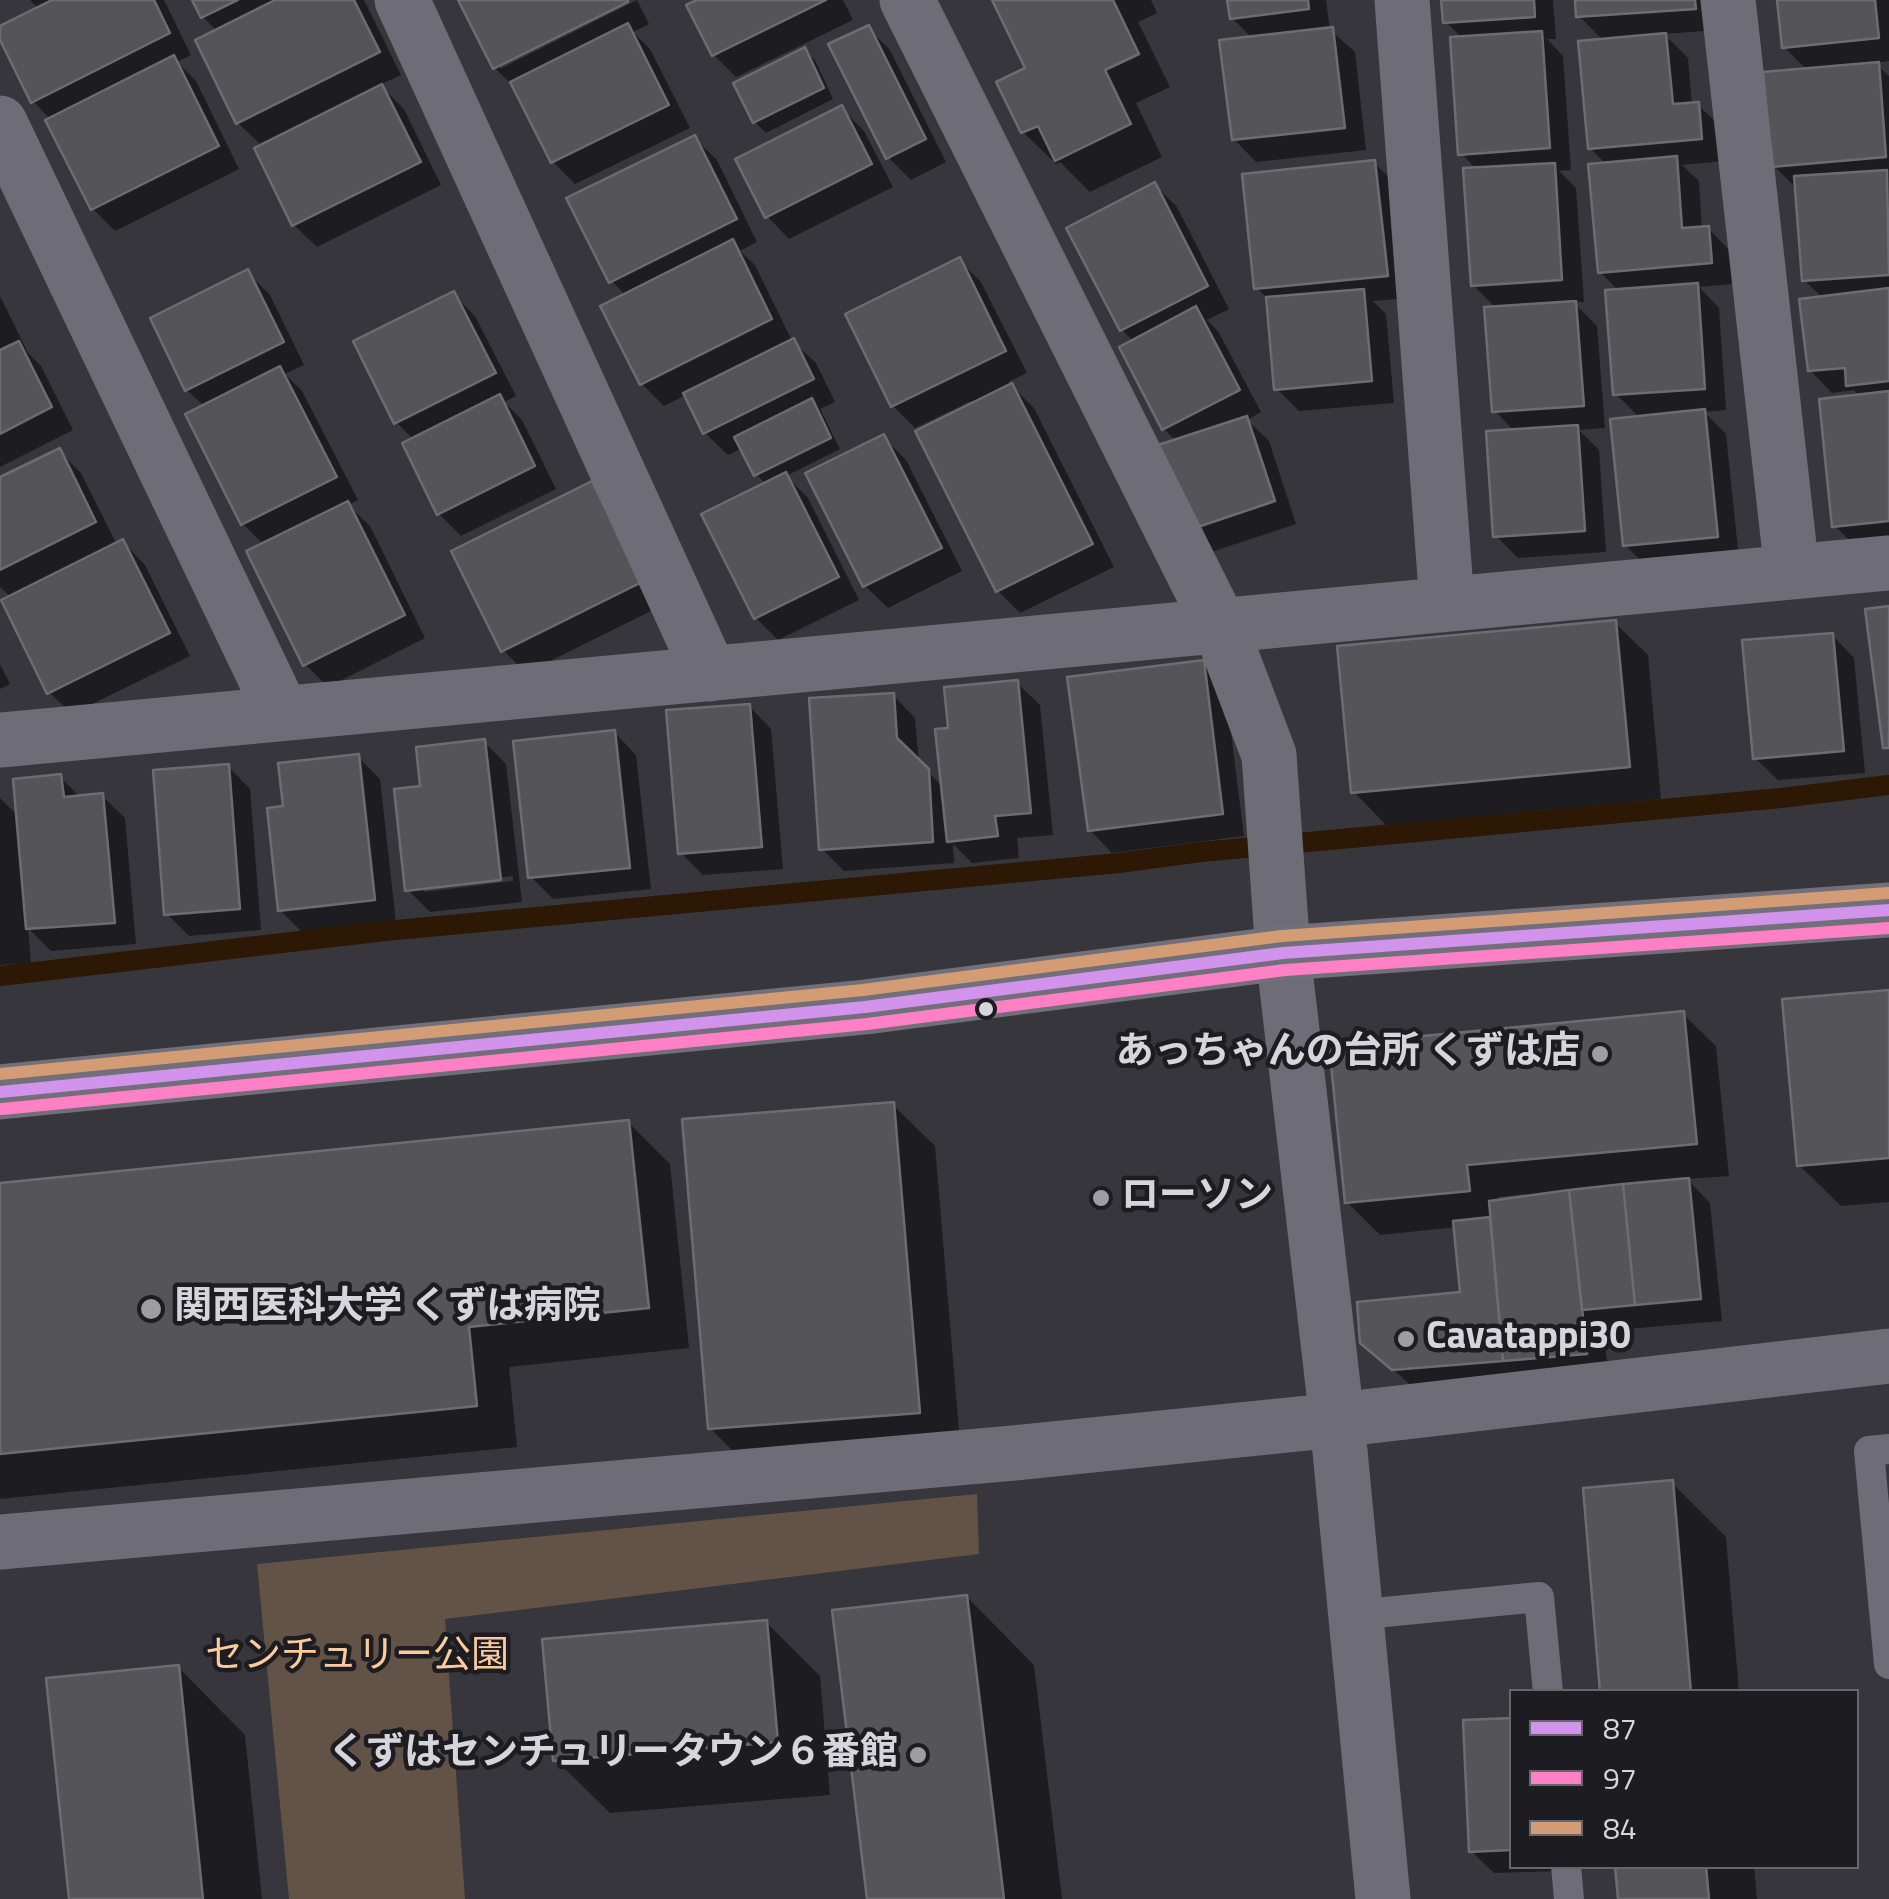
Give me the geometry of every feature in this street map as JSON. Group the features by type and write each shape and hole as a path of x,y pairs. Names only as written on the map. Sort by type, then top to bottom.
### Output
{"street":[{"path":"402,0 710,674"},
{"path":"906,0 1220,626 1269,755 1283,953 1337,1420 1383,1899"},
{"path":"1402,0 1447,604"},
{"path":"1728,0 1792,572"},
{"path":"0,122 282,713"},
{"path":"0,740 1889,563"},
{"path":"0,1092 865,1007 1283,953 1889,910"},
{"path":"0,1542 1014,1454 1889,1356"}],"lane":[{"path":"1889,1449 1870,1451 1889,1664"},
{"path":"1354,1615 1539,1597 1548,1689"},
{"path":"1566,1869 1569,1899"}],"green space":[{"name":"センチュリー公園","path":"977,1494 979,1554 445,1619 465,1899 289,1899 257,1564"}],"building":[{"path":"52,0 154,0 170,33 31,103 0,40 0,26"},
{"path":"192,0 238,0 201,18"},
{"path":"275,0 354,0 380,52 236,124 195,40"},
{"path":"458,0 628,0 628,2 493,69"},
{"path":"697,0 826,0 712,56 686,5"},
{"path":"992,0 1113,0 1139,54 1105,70 1131,124 1055,161 1038,126 1021,133 996,82 1025,68"},
{"path":"1227,0 1308,0 1309,9 1230,19"},
{"path":"1441,0 1534,0 1535,17 1443,23"},
{"path":"1575,0 1695,0 1696,9 1576,17"},
{"path":"1777,0 1875,0 1879,38 1782,48"},
{"path":"628,23 669,105 551,163 510,82"},
{"path":"869,25 926,139 886,159 828,44"},
{"path":"1333,27 1345,128 1232,140 1219,40"},
{"path":"1542,31 1550,148 1458,155 1450,37"},
{"path":"1666,33 1673,104 1699,102 1702,139 1588,149 1578,41"},
{"path":"805,47 824,88 753,123 733,83"},
{"path":"174,55 219,146 91,210 45,120"},
{"path":"1879,62 1886,157 1771,167 1763,72"},
{"path":"382,84 421,162 292,226 254,148"},
{"path":"842,105 872,164 765,218 735,159"},
{"path":"695,135 737,219 609,283 566,198"},
{"path":"1677,156 1682,228 1709,226 1712,263 1598,273 1588,164"},
{"path":"1375,160 1388,276 1254,289 1242,174"},
{"path":"1555,163 1562,280 1471,286 1463,168"},
{"path":"1887,170 1889,275 1802,281 1794,176"},
{"path":"1155,182 1208,286 1120,331 1066,228"},
{"path":"733,239 772,319 640,385 600,306"},
{"path":"960,257 1006,351 891,407 845,314"},
{"path":"248,269 284,342 185,391 150,318"},
{"path":"1698,283 1705,389 1613,395 1605,290"},
{"path":"1889,288 1889,381 1846,386 1845,368 1808,371 1799,299"},
{"path":"1364,289 1372,381 1274,390 1266,297"},
{"path":"454,291 496,373 394,424 353,341"},
{"path":"1576,301 1584,406 1492,412 1484,307"},
{"path":"1196,306 1240,390 1162,430 1119,347"},
{"path":"794,338 814,379 703,434 683,393"},
{"path":"19,341 52,407 0,434 0,350"},
{"path":"280,366 337,477 241,525 185,414"},
{"path":"1012,383 1093,544 996,592 915,431"},
{"path":"1889,391 1889,521 1832,527 1819,399"},
{"path":"500,394 535,466 437,515 402,443"},
{"path":"812,398 831,438 754,476 734,437"},
{"path":"1705,409 1718,537 1623,546 1610,419"},
{"path":"1247,416 1275,501 1186,531 1158,445"},
{"path":"1578,425 1585,531 1493,537 1486,431"},
{"path":"884,434 942,548 863,587 805,473"},
{"path":"60,448 96,522 0,570 0,477"},
{"path":"786,472 839,577 754,619 701,514"},
{"path":"592,481 642,582 501,652 451,551"},
{"path":"348,501 405,615 303,666 246,551"},
{"path":"123,539 170,633 47,694 1,600"},
{"path":"1889,606 1889,748 1883,748 1865,609"},
{"path":"1616,620 1630,767 1351,793 1337,646"},
{"path":"1833,633 1844,751 1753,759 1742,640"},
{"path":"1204,660 1223,814 1088,831 1067,677"},
{"path":"1018,680 1031,813 995,816 998,836 947,842 935,729 948,728 944,687"},
{"path":"894,693 897,738 929,769 933,842 819,850 809,698"},
{"path":"750,704 762,847 678,854 666,710"},
{"path":"615,730 630,868 528,878 513,741"},
{"path":"485,739 501,880 405,891 394,789 420,786 416,747"},
{"path":"359,754 375,900 278,911 267,808 283,806 278,763"},
{"path":"229,764 240,909 164,915 153,770"},
{"path":"61,774 64,797 103,793 115,923 26,929 13,779"},
{"path":"1889,990 1889,1158 1797,1166 1782,999"},
{"path":"1684,1011 1697,1144 1467,1165 1470,1191 1345,1203 1329,1045"},
{"path":"894,1102 920,1413 708,1429 682,1119"},
{"path":"629,1120 649,1308 469,1327 477,1406 0,1454 0,1183"},
{"path":"1689,1178 1701,1299 1635,1305 1623,1184"},
{"path":"1623,1184 1635,1305 1582,1310 1569,1190"},
{"path":"1569,1190 1587,1354 1503,1361 1489,1201"},
{"path":"1490,1217 1503,1361 1392,1370 1360,1343 1357,1302 1460,1292 1453,1221"},
{"path":"1673,1480 1691,1689 1600,1689 1583,1488"},
{"name":"くずはセンチュリータウン６番館","path":"967,1595 1004,1899 867,1899 832,1610"},
{"name":"くずはセンチュリータウン６番館","path":"767,1620 778,1742 553,1761 542,1639"},
{"path":"179,1665 203,1899 69,1899 46,1678"},
{"path":"1509,1718 1509,1850 1469,1852 1463,1720"},
{"path":"1615,1869 1706,1869 1709,1899 1618,1899"}],"waterway":[{"path":"0,976 385,931 1119,863 1889,785"}],"transit line":[{"name":"84","path":"0,1074 863,990 1282,936 1888,893"},
{"name":"87","path":"0,1092 865,1007 1283,953 1889,910"},
{"name":"97","path":"2,1109 867,1024 1285,970 1889,928"}],"place":[{"name":"あっちゃんの台所 くずは店","path":"1600,1054"},
{"name":"ローソン","path":"1101,1198"},
{"name":"関西医科大学 くずは病院","path":"151,1309"},
{"name":"Cavatappi30","path":"1406,1339"},
{"name":"くずはセンチュリータウン６番館","path":"918,1755"}]}
